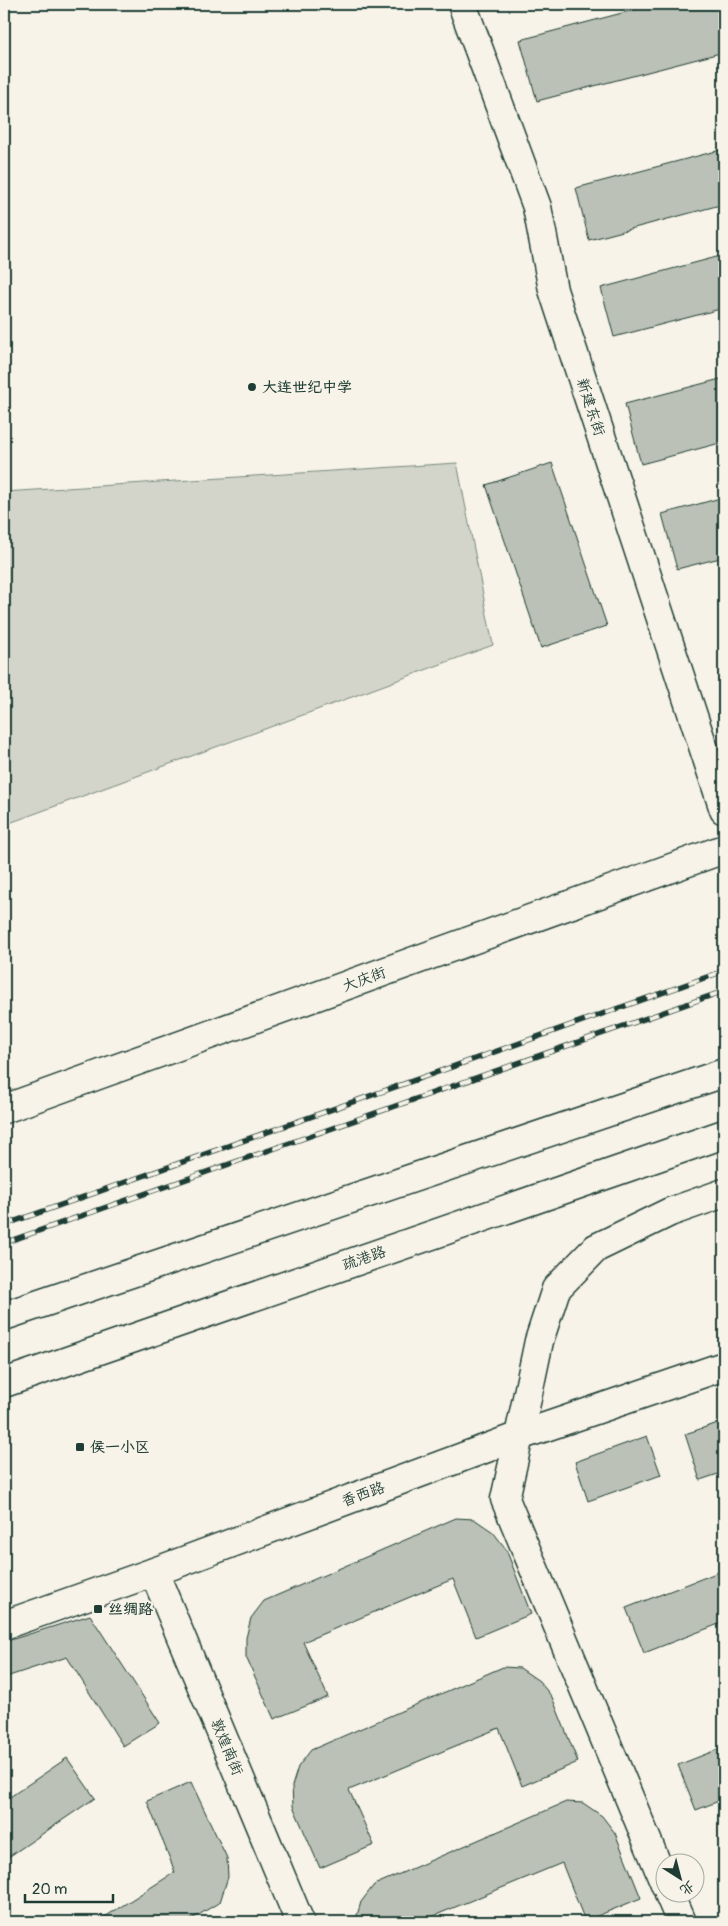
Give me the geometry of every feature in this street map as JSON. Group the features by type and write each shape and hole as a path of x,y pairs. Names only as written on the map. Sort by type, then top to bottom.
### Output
{"main road":[{"name":"新建东街","path":"462,4 537,207 553,290 724,810"},
{"name":"大庆街","path":"4,1109 724,850"},
{"path":"4,1316 724,1073"},
{"name":"疏港路","path":"4,1382 724,1134"},
{"path":"656,1862 505,1499 539,1341 556,1289 596,1248 670,1212 724,1193"},
{"name":"香西路","path":"4,1625 154,1572 519,1436 724,1366"},
{"name":"敦煌南街","path":"154,1572 300,1922"},
{"path":"673,1904 681,1922"}],"shaded area":[{"path":"457,463 493,645 4,825 4,492"}],"building":[{"path":"656,4 724,4 724,52 537,101 520,40"},
{"path":"724,149 724,204 589,240 576,188"},
{"path":"724,255 724,308 614,337 601,288"},
{"path":"724,378 724,442 641,464 625,404"},
{"path":"552,463 607,626 541,648 486,485"},
{"path":"724,497 724,557 677,569 662,514"},
{"path":"724,1421 724,1472 700,1480 685,1434"},
{"path":"647,1436 661,1475 588,1501 575,1462"},
{"path":"456,1518 474,1519 493,1532 506,1549 531,1614 476,1637 453,1579 303,1642 328,1697 274,1719 246,1657 246,1638 251,1618 264,1601"},
{"path":"724,1570 724,1622 644,1653 626,1608"},
{"path":"90,1615 160,1723 123,1746 67,1657 6,1677 4,1669 4,1642"},
{"path":"503,1667 520,1668 539,1681 552,1697 578,1762 522,1786 499,1728 349,1790 374,1845 320,1868 293,1806 292,1786 298,1767 311,1750"},
{"path":"724,1747 724,1799 696,1810 678,1765"},
{"path":"67,1758 95,1798 4,1860 4,1801"},
{"path":"191,1782 227,1858 228,1877 220,1902 187,1922 97,1922 175,1872 147,1801"},
{"path":"566,1802 583,1803 602,1816 615,1833 641,1898 585,1921 562,1863 419,1922 355,1922 361,1902 374,1885"}],"railway":[{"path":"4,1225 724,971"},
{"path":"4,1243 724,991"}],"place":[{"name":"大连世纪中学","path":"252,387"},
{"name":"侯一小区","path":"80,1447"},
{"name":"丝绸路","path":"98,1609"}]}
